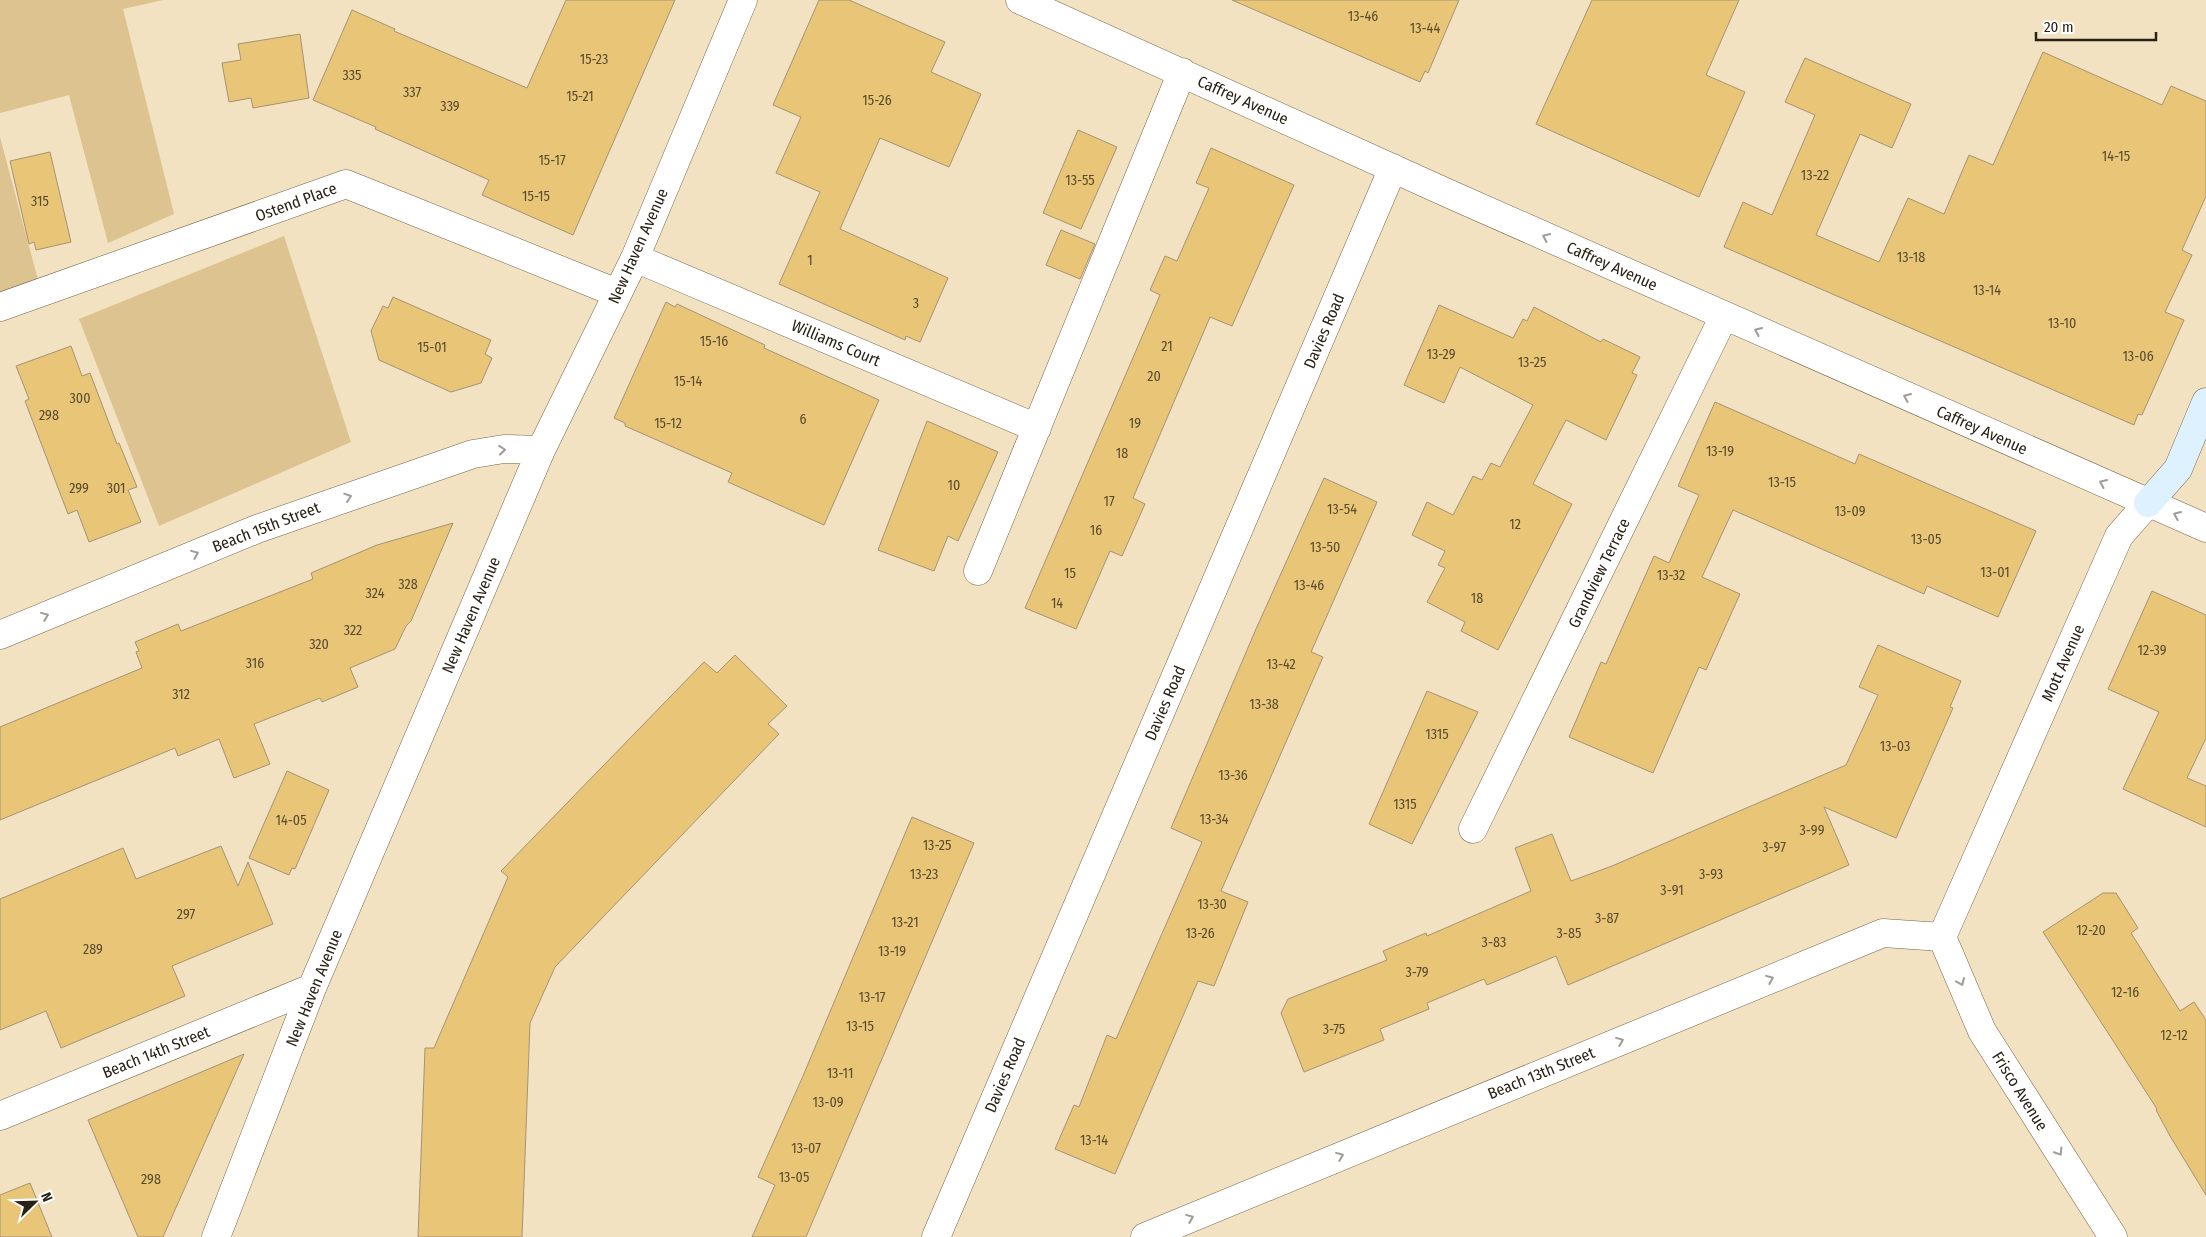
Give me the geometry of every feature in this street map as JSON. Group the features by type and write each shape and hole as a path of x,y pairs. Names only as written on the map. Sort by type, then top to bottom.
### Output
{"street":[{"name":"New Haven Avenue","path":"216,1237 312,988 541,450 634,258 743,0"},
{"name":"Caffrey Avenue","path":"1020,0 1724,316 2206,528"},
{"path":"978,571 1182,72"},
{"name":"Davies Road","path":"936,1237 1393,168"},
{"name":"Ostend Place","path":"0,307 346,184 617,293"},
{"name":"Williams Court","path":"634,258 1037,428"},
{"name":"Grandview Terrace","path":"1473,829 1724,316"},
{"name":"Mott Avenue","path":"1942,937 2120,536 2178,470 2206,402"},
{"name":"Beach 15th Street","path":"0,634 257,529 473,454 504,449 541,450"},
{"name":"Beach 13th Street","path":"1145,1237 1883,933 1942,937"},
{"name":"Frisco Avenue","path":"1942,937 1982,1031 2113,1237"},
{"name":"Beach 14th Street","path":"0,1116 312,988"}],"shaded area":[{"path":"0,0 163,0 123,9 174,214 108,243 69,95 0,113"},
{"path":"0,137 38,280 0,295"},
{"path":"284,236 351,442 159,526 79,319"}],"building":[{"path":"566,0 675,0 573,235 482,195 489,180 313,100 352,10 395,29 394,31 527,88"},
{"path":"819,0 849,0 945,42 931,72 981,94 949,167 880,138 840,229 948,278 920,342 906,336 905,340 779,284 820,192 776,173 801,117 773,105"},
{"path":"1232,0 1459,0 1428,73 1425,71 1420,82"},
{"path":"1592,0 1739,0 1706,75 1745,92 1699,197 1536,124"},
{"path":"300,34 309,98 253,108 251,98 229,102 222,63 241,60 238,44"},
{"path":"2043,52 2162,105 2171,86 2206,101 2206,196 2182,250 2192,255 2165,312 2184,320 2142,415 2138,414 2134,425 1724,247 1743,202 1772,215 1815,115 1785,102 1805,58 1911,104 1892,148 1860,134 1816,235 1879,262 1908,198 1944,214 1969,155 1993,165"},
{"path":"1078,130 1117,147 1081,229 1043,213"},
{"path":"1211,148 1294,185 1232,326 1210,317 1133,498 1145,504 1122,556 1110,551 1076,629 1025,608 1160,295 1150,290 1165,256 1177,261 1209,188 1196,183"},
{"path":"50,152 71,242 36,250 34,242 29,244 10,161"},
{"path":"1061,230 1095,244 1080,279 1046,265"},
{"path":"393,297 491,340 485,354 492,358 481,383 451,392 379,360 371,331 383,306 388,308"},
{"path":"666,302 675,307 677,304 765,345 764,348 879,400 824,525 728,482 732,473 625,426 625,423 614,418"},
{"path":"1439,305 1513,338 1523,319 1527,321 1534,307 1601,342 1603,339 1640,357 1632,373 1637,375 1606,440 1566,420 1533,484 1572,504 1498,650 1461,631 1465,622 1427,602 1445,568 1438,565 1445,551 1412,535 1427,502 1453,515 1473,476 1482,480 1491,463 1500,467 1533,405 1460,367 1444,403 1404,385"},
{"path":"71,346 82,376 90,373 117,444 119,443 137,487 128,490 141,522 89,542 77,510 68,514 25,401 29,399 16,366"},
{"path":"1715,402 1855,464 1859,454 2036,531 1998,617 1927,586 1924,594 1733,510 1702,577 1740,594 1706,670 1699,667 1653,773 1569,737 1601,662 1606,664 1654,556 1669,563 1699,495 1678,486"},
{"path":"927,421 998,452 958,541 948,536 934,571 878,550"},
{"path":"1324,478 1377,502 1311,652 1323,657 1221,891 1248,902 1214,986 1198,981 1115,1174 1055,1149 1074,1105 1079,1107 1107,1035 1116,1039 1202,842 1171,828 1256,629"},
{"path":"453,523 411,621 406,626 395,649 350,668 358,687 322,702 320,698 254,724 270,764 234,778 219,739 178,756 175,748 0,820 0,727 142,668 136,652 139,651 135,642 178,624 181,631 313,579 311,573 377,545"},
{"path":"2152,591 2206,615 2206,738 2187,778 2206,786 2206,827 2123,789 2159,712 2108,689"},
{"path":"1878,645 1961,681 1950,707 1953,708 1896,838 1824,807 1849,865 1568,985 1556,956 1487,985 1484,979 1427,1003 1429,1009 1380,1029 1384,1040 1304,1072 1281,1013 1288,999 1387,960 1383,951 1426,933 1427,936 1531,891 1515,848 1552,834 1571,881 1612,866 1846,765 1878,695 1859,687"},
{"path":"735,655 787,706 768,724 779,734 555,967 530,1023 522,1237 418,1237 425,1048 434,1048 508,877 501,871 704,662 717,673"},
{"path":"1427,691 1478,712 1412,844 1369,824"},
{"path":"287,771 329,790 295,869 292,868 289,875 249,858"},
{"path":"912,817 974,843 806,1237 752,1237 775,1185 758,1177 803,1076"},
{"path":"221,846 238,886 248,862 273,924 172,966 185,996 61,1048 46,1011 0,1030 0,899 123,848 136,879"},
{"path":"2103,893 2116,893 2138,928 2131,933 2180,1011 2194,1002 2206,1020 2206,1195 2170,1136 2157,1109 2043,932"},
{"path":"244,1054 163,1237 138,1237 88,1120"},
{"path":"30,1183 52,1237 0,1237 0,1195"}]}
